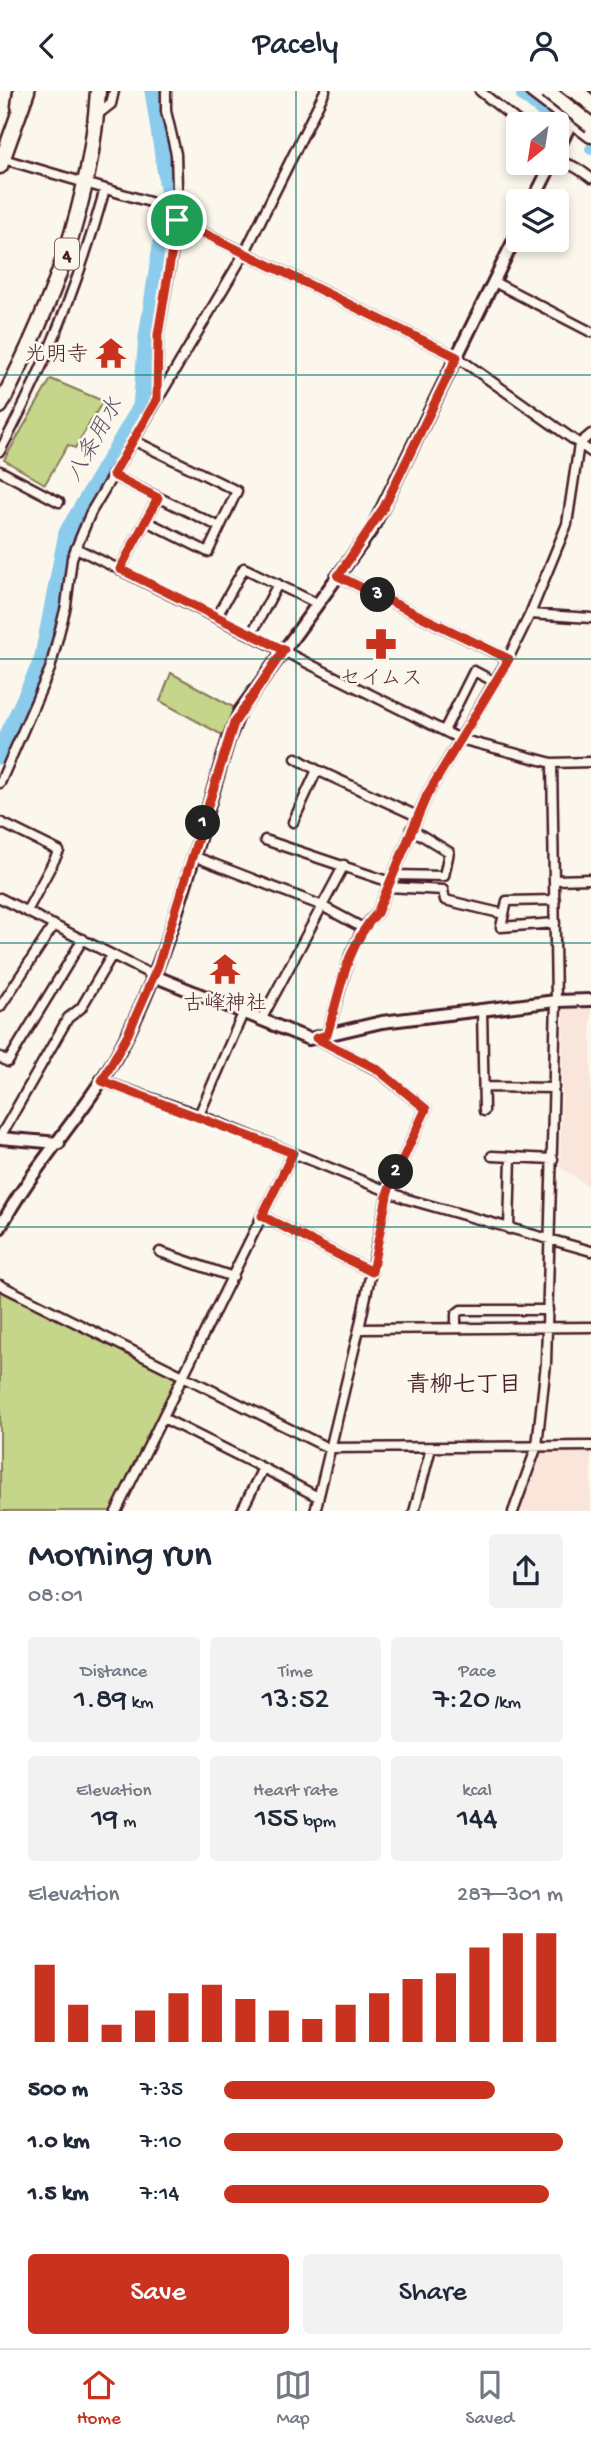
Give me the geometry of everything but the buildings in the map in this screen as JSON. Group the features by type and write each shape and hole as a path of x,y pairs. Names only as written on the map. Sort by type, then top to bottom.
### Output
{"highway":[{"path":"1,161 27,91"},
{"name":"4","path":"0,406 59,279 87,183 99,91"},
{"path":"533,91 591,135"},
{"path":"547,91 591,125"},
{"path":"576,91 591,103"}],"street":[{"path":"13,123 18,91"},
{"path":"97,115 111,104 114,91"},
{"path":"157,399 158,335 177,220 177,164 166,111 166,91"},
{"path":"0,783 51,669 76,548 91,512 244,254 325,91"},
{"path":"480,91 506,112"},
{"path":"569,129 589,91"},
{"path":"1,161 150,202"},
{"path":"569,164 591,178"},
{"path":"0,451 53,338 87,251 105,189"},
{"path":"177,220 457,357 591,451"},
{"path":"0,1229 17,1198 102,1081 128,1034 153,976 234,723 384,507 508,252"},
{"path":"494,282 591,332"},
{"path":"322,1036 350,955 363,928 377,913 417,816 509,659 530,614 566,524 579,444 591,434"},
{"path":"133,440 237,491 208,552 146,521"},
{"path":"0,471 59,502"},
{"path":"113,475 220,527"},
{"path":"120,569 158,498"},
{"path":"76,548 252,633 460,739 552,762 591,762"},
{"path":"218,617 244,568 318,604"},
{"path":"338,576 509,659"},
{"path":"252,633 278,584"},
{"path":"530,614 591,618"},
{"path":"444,731 474,671 495,682"},
{"path":"296,758 317,771 417,816"},
{"path":"513,1511 537,1446 548,1327 556,1000 552,762"},
{"path":"293,822 317,771"},
{"path":"0,822 59,851 27,911"},
{"path":"390,882 444,876 449,852 411,829"},
{"path":"265,840 390,882 443,890 445,900 504,914"},
{"path":"193,856 323,906 363,928"},
{"path":"262,1018 344,865"},
{"path":"555,880 591,879"},
{"path":"0,898 153,976 262,1018 302,1038 322,1036 362,1025 482,1009 556,1000 591,1000"},
{"path":"555,900 507,901 501,927 555,923"},
{"path":"0,1007 54,925"},
{"path":"0,1057 8,1062 83,939"},
{"path":"59,1143 0,1137 68,1018 81,1008 112,954"},
{"path":"482,1009 484,1111"},
{"path":"199,1115 244,1011"},
{"path":"315,1511 328,1448 359,1329 388,1191 426,1109 377,1069 322,1036"},
{"path":"102,1081 199,1115 388,1191 509,1229 591,1251"},
{"path":"484,1087 554,1089"},
{"path":"116,1511 293,1153"},
{"path":"492,1156 553,1159"},
{"path":"509,1229 511,1157"},
{"path":"262,1216 372,1272"},
{"path":"160,1252 233,1277"},
{"path":"0,1285 328,1448 591,1446"},
{"path":"456,1327 456,1314 461,1310 548,1310"},
{"path":"359,1329 591,1328"},
{"path":"163,1418 318,1497"},
{"path":"414,1511 431,1448"},
{"path":"245,1510 263,1468"}],"shaded area":[{"path":"591,1007 591,1188 560,1167 564,1008"},
{"path":"539,1449 591,1451 591,1511 515,1511"}],"green space":[{"path":"51,379 103,401 75,448 68,445 45,484 4,460"},
{"path":"171,673 235,708 224,736 160,701"},
{"path":"0,1290 178,1379 112,1511 0,1511"}],"waterway":[{"name":"八条用水","path":"0,755 43,661 68,533 142,407 148,337 170,194 154,91"},
{"path":"521,96 541,112"}],"place":[{"name":"光明寺","path":"111,353"},
{"name":"セイムス","path":"381,644"},
{"name":"古峰神社","path":"225,969"}],"district":[{"name":"青柳七丁目","path":"464,1383"}],"route":[{"path":"177,220 457,357 384,507 364,542 338,576 509,659 427,795 377,913 363,928 350,955 327,1035 316,1038 377,1069 426,1109 388,1191 372,1272 262,1216 293,1153 199,1115 129,1093 102,1081 138,1014 158,966 234,723 248,698 284,650 120,569 158,498 113,475 157,399 156,351 177,220"}]}
